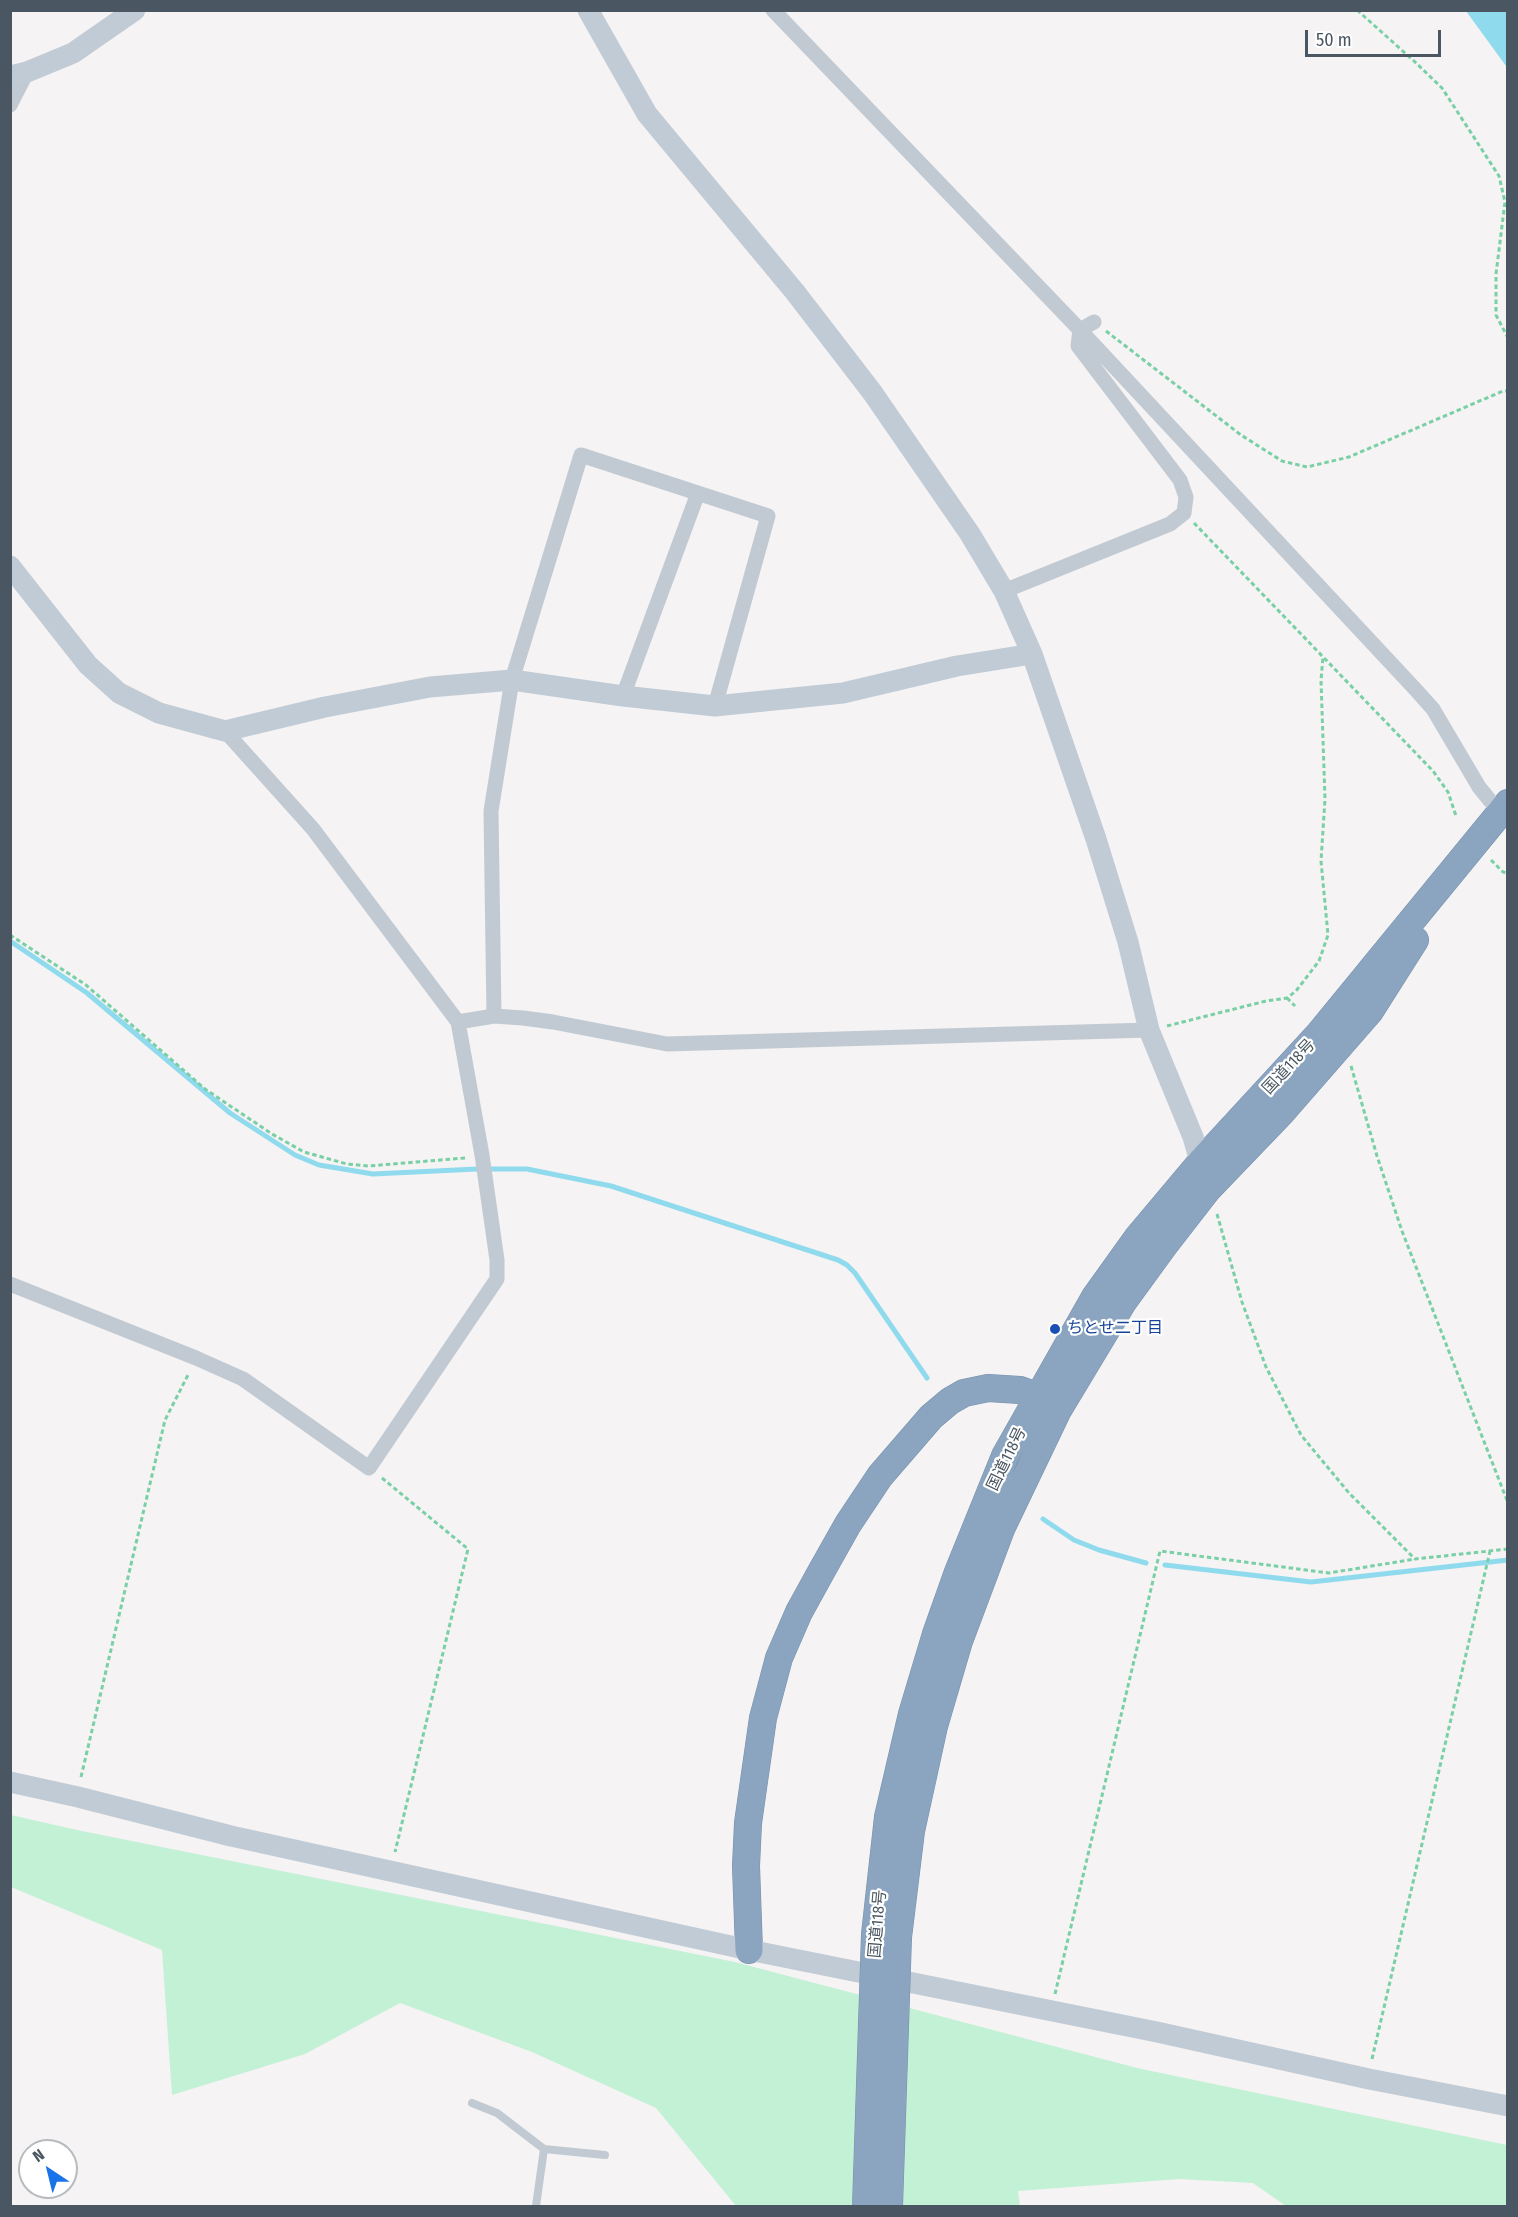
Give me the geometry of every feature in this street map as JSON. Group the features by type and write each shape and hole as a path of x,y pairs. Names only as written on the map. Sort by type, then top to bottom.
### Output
{"highway":[{"name":"国道118号","path":"889,2206 888,1817 912,1714 936,1634 958,1572 1005,1456 1048,1403 1208,1189 1281,1113 1370,1011 1419,934 1478,853 1500,803"},
{"name":"国道118号","path":"1048,1403 1095,1297 1138,1237 1201,1161 1318,1035 1478,853"},
{"path":"749,1950 746,1866 755,1771 763,1718 779,1658 799,1612 848,1524 880,1476 931,1417 950,1401 964,1393 988,1389 1020,1390 1048,1403"},
{"name":"国道118号","path":"866,2206 887,1936"}],"street":[{"path":"10,105 19,74 73,53 135,10"},
{"path":"588,10 647,114 795,292 872,392 970,534 1004,591 1032,654 1096,839 1128,942 1149,1030 1201,1161 1208,1189"},
{"path":"773,10 1087,326 1416,690 1432,710 1479,787 1500,803"},
{"path":"1004,591 1170,524 1184,513 1186,497 1180,480 1078,346 1087,326"},
{"path":"494,1016 491,811 512,680 581,455 768,516 715,706"},
{"path":"623,696 698,493"},
{"path":"10,566 88,665 119,693 159,713 225,731 325,707 430,687 512,680 715,706 843,693 957,666 1032,654"},
{"path":"10,1284 243,1379 369,1468 496,1279 498,1260 458,1022 313,829 225,731"},
{"path":"458,1022 494,1016 553,1022 667,1044 1149,1030"},
{"path":"10,1782 231,1836 749,1950 1508,2106"}],"lane":[{"path":"472,2103 497,2113 544,2149 605,2155"},
{"path":"536,2206 544,2149"}],"path":[{"path":"1357,10 1442,88 1500,176 1505,202 1496,274 1496,315 1508,338"},
{"path":"1087,326 1241,435 1282,461 1307,467 1349,457 1503,391 1508,391"},
{"path":"1184,513 1433,771 1448,792 1455,816"},
{"path":"1149,1030 1266,1001 1287,998 1296,991 1319,961 1328,935 1321,861 1325,799 1321,680 1323,657"},
{"path":"1478,853 1503,872 1508,873"},
{"path":"10,935 86,985 205,1089 272,1134 304,1152 336,1162 368,1166 449,1160 483,1163"},
{"path":"1287,998 1295,1006"},
{"path":"1350,1064 1402,1231 1508,1503"},
{"path":"1208,1189 1242,1302 1258,1346 1300,1436 1348,1493 1415,1559"},
{"path":"78,1797 165,1420 196,1358"},
{"path":"369,1468 468,1549 390,1871"},
{"path":"1052,2011 1060,1969 1160,1551 1329,1573 1415,1559 1508,1549"},
{"path":"1369,2079 1382,2010 1490,1551"}],"green space":[{"path":"11,1815 735,1962 1137,2068 1507,2145 1507,2206 1286,2206 1253,2183 1179,2179 1018,2191 1020,2206 736,2206 656,2108 532,2052 400,2003 305,2054 172,2095 162,1950 11,1887"}],"water":[{"path":"1466,11 1507,11 1507,69 1506,66"}],"waterway":[{"path":"10,941 87,993 230,1113 295,1155 319,1165 373,1174 527,1169 611,1186 838,1260 855,1273 927,1378"},
{"path":"1043,1519 1074,1540 1099,1550 1146,1563"},
{"path":"1165,1565 1311,1582 1508,1560"}],"place":[{"name":"ちとせ二丁目","path":"1055,1329"}]}
